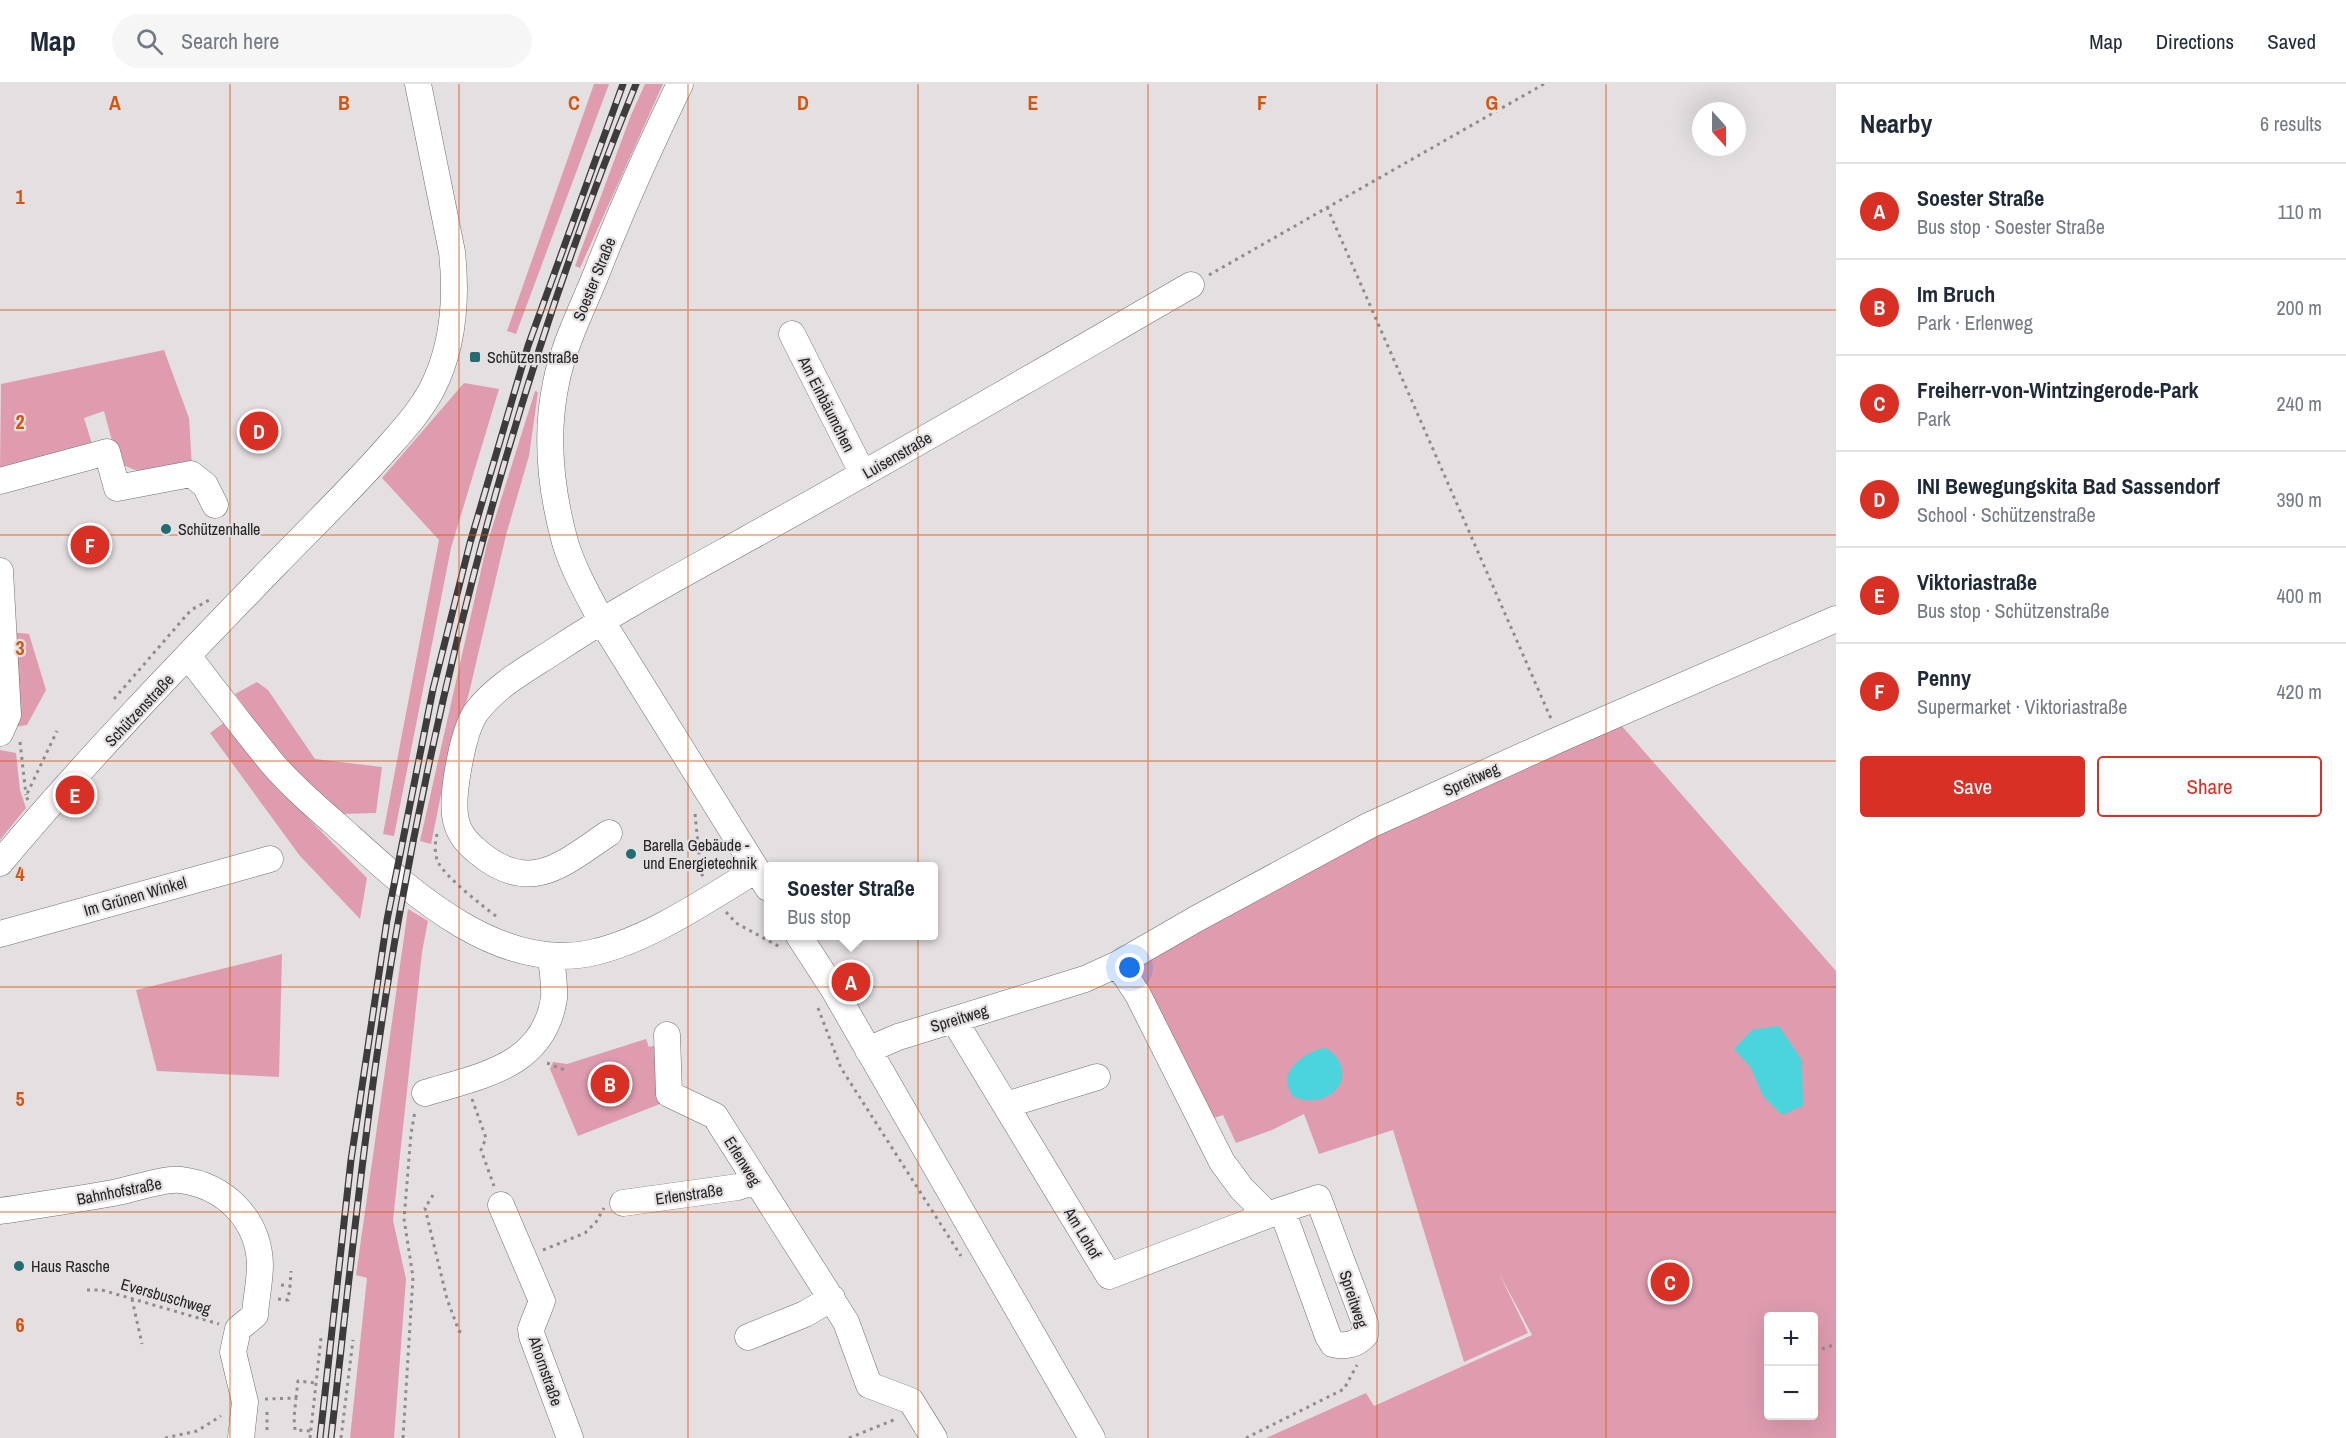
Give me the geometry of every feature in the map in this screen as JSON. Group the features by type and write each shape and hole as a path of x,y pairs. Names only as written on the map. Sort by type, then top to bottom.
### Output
{"street":[{"name":"Schützenstraße","path":"0,864 32,806 188,656 375,462 424,404 439,376 452,331 454,273 452,252 418,84"},
{"name":"Soester Straße","path":"680,84 625,201 575,325 556,382 551,452 555,496 565,543 601,620 762,879"},
{"name":"Luisenstraße","path":"601,620 863,474 1191,285"},
{"name":"Am Einbäumchen","path":"792,334 863,474"},
{"path":"0,481 107,452 117,488 191,474 205,485 215,505"},
{"path":"0,571 9,734"},
{"name":"Spreitweg","path":"868,1050 898,1037 1085,979 1118,964 1370,825 1560,739 1836,619"},
{"path":"601,620 512,679 490,696 474,714 459,760 453,800 456,822 465,842 493,864 515,874 555,869 609,833"},
{"path":"188,656 273,765 368,853 433,907 468,929 511,947 551,956 595,952 648,932 716,895 762,879"},
{"name":"Im Grünen Winkel","path":"0,934 270,859"},
{"path":"793,945 834,990 1092,1438"},
{"path":"425,1093 492,1073 521,1058 542,1034 554,998 551,956"},
{"name":"Spreitweg","path":"1118,964 1138,994 1221,1162 1242,1189 1275,1212 1333,1344 1343,1346 1353,1344 1365,1335 1365,1323 1318,1198 1275,1212"},
{"name":"Am Lohof","path":"954,1020 1108,1276 1275,1212"},
{"name":"Erlenweg","path":"667,1035 669,1094 716,1116 832,1298 851,1334 869,1385 911,1401 934,1438"},
{"path":"1006,1105 1097,1077"},
{"name":"Bahnhofstraße","path":"0,1211 115,1193 178,1179 214,1189 233,1202 245,1218 256,1240 260,1264 255,1315 238,1329"},
{"name":"Erlenstraße","path":"623,1203 738,1187 755,1180"},
{"name":"Ahornstraße","path":"501,1204 513,1238 525,1258 542,1301 531,1329 532,1336 570,1438"},
{"path":"748,1337 805,1314 832,1298"},
{"path":"238,1329 233,1353 256,1400 241,1438"}],"path":[{"path":"1191,285 1544,84"},
{"path":"1327,207 1560,739"},
{"path":"32,806 57,731"},
{"path":"9,734 32,806"},
{"path":"695,812 701,873 727,914 736,923 764,939"},
{"path":"438,827 435,844 438,862 452,879 503,921"},
{"path":"766,940 779,947 793,945"},
{"path":"817,1006 841,1068 964,1261"},
{"path":"547,1063 567,1071"},
{"path":"465,1081 486,1138 481,1150 501,1204"},
{"path":"403,1438 413,1277 404,1219 411,1134 415,1110 425,1093"},
{"path":"433,1194 425,1208 447,1299 459,1331 463,1333"},
{"path":"525,1258 585,1233 591,1229 604,1208 623,1203"},
{"name":"Eversbuschweg","path":"87,1290 102,1290 238,1329"},
{"path":"132,1299 142,1344"},
{"path":"191,1304 205,1308 203,1319"},
{"path":"310,1438 321,1338"},
{"path":"341,1438 353,1340"},
{"path":"1246,1438 1344,1389 1358,1362 1353,1344"},
{"path":"1822,1349 1836,1344"},
{"path":"311,1431 295,1431 296,1398 298,1381 316,1383"},
{"path":"165,1438 197,1431 256,1400 296,1398"},
{"path":"256,1400 267,1430"},
{"path":"849,1438 918,1410"}],"shaded area":[{"path":"594,84 609,84 516,334 507,331"},
{"path":"645,84 663,84 580,268 575,266 631,115"},
{"path":"164,350 189,418 192,468 174,464 146,472 118,463 104,411 84,418 93,447 0,469 1,384"},
{"path":"464,383 499,389 451,548 394,836 383,834 439,540 382,478"},
{"path":"535,391 538,392 529,456 506,535 469,693 447,765 431,844 420,841 487,544"},
{"path":"9,632 29,634 46,690 27,725 7,728"},
{"path":"257,682 268,690 315,759 382,767 376,813 342,814 284,760 235,694"},
{"path":"229,719 267,771 307,817 367,878 360,919 300,856 210,733"},
{"path":"1621,725 1836,971 1836,1438 1266,1438 1366,1393 1374,1406 1532,1335 1499,1273 1528,1333 1464,1362 1393,1130 1319,1154 1304,1114 1272,1130 1236,1143 1223,1115 1208,1120 1133,964 1369,840"},
{"path":"0,750 16,753 20,790 26,808 0,840"},
{"path":"408,909 428,921 422,952 393,1220 406,1279 394,1438 350,1438 367,1278 356,1275"},
{"path":"282,954 279,1077 157,1071 136,990"},
{"path":"646,1039 649,1047 656,1045 664,1099 660,1104 578,1136 550,1069 553,1062 567,1064"}],"water":[{"path":"1779,1026 1802,1060 1803,1106 1782,1115 1763,1096 1751,1068 1734,1049 1752,1030"},
{"path":"1326,1048 1336,1057 1342,1068 1339,1086 1324,1098 1303,1100 1292,1096 1287,1082 1295,1064 1314,1051"}],"railway":[{"path":"320,1438 351,1160 387,920 433,689 470,543 528,346 623,84"},
{"path":"331,1438 378,1047 399,917 442,704 495,494 526,391 596,185 636,84"}],"place":[{"name":"Schützenstraße","path":"475,357"},
{"name":"INI Bewegungskita Bad Sassendorf","path":"259,431"},
{"name":"Schützenhalle","path":"166,529"},
{"name":"Penny","path":"90,545"},
{"name":"Viktoriastraße","path":"75,795"},
{"name":"Barella Gebäude - und Energietechnik","path":"631,854"},
{"name":"Soester Straße","path":"851,982"},
{"name":"Im Bruch","path":"610,1084"},
{"name":"Haus Rasche","path":"19,1266"},
{"name":"Freiherr-von-Wintzingerode-Park","path":"1670,1282"}]}
